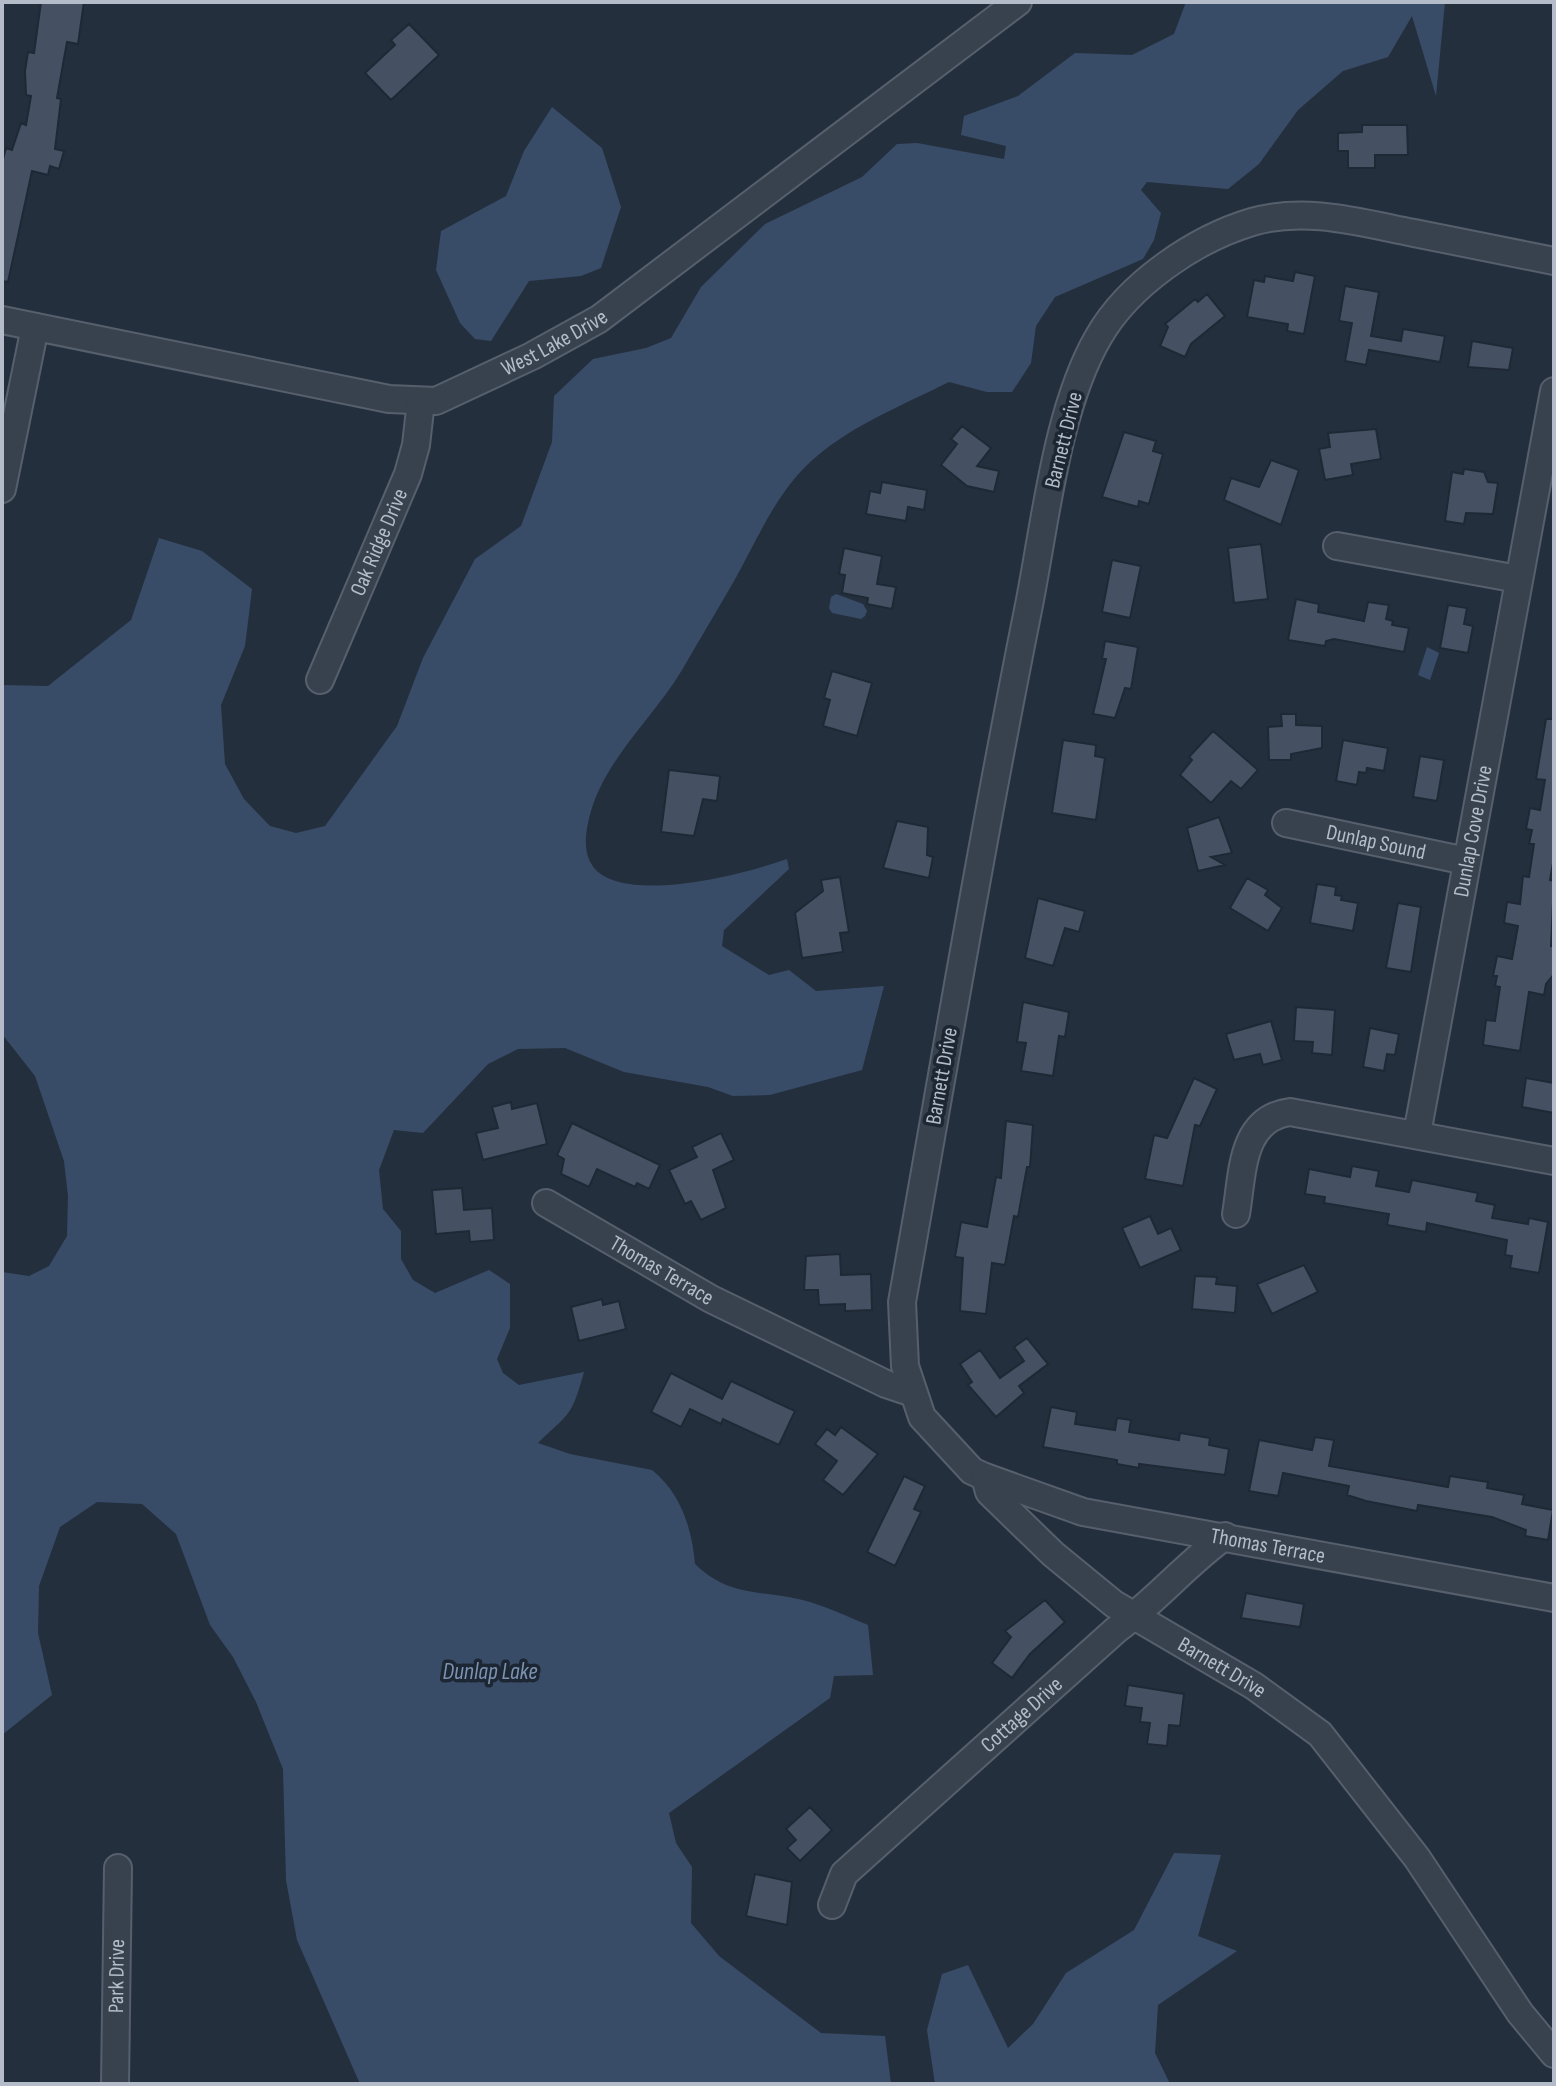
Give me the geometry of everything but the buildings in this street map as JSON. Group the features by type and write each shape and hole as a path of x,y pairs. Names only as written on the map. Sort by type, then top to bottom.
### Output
{"street":[{"name":"West Lake Drive","path":"2,320 389,399 436,401 599,319 1018,2"},
{"name":"Barnett Drive","path":"1554,261 1341,219 1284,215 1228,231 1187,253 1150,279 1117,309 1099,335 1072,397 1052,485 902,1302 901,1336 913,1393 922,1417 972,1471 985,1477 989,1492 1053,1554 1114,1604 1254,1686 1320,1734 1417,1858 1520,2013 1554,2054"},
{"path":"2,489 35,327"},
{"name":"Dunlap Cove Drive","path":"1417,1134 1554,391"},
{"name":"Oak Ridge Drive","path":"320,680 408,474 416,445 421,401"},
{"path":"1337,546 1518,579"},
{"name":"Dunlap Sound","path":"1286,823 1466,861"},
{"path":"1236,1214 1248,1144 1254,1130 1276,1114 1290,1112 1554,1161"},
{"name":"Thomas Terrace","path":"546,1203 711,1299 886,1384 913,1393"},
{"name":"Thomas Terrace","path":"985,1477 1083,1512 1554,1598"},
{"name":"Cottage Drive","path":"832,1905 844,1874 1201,1554 1225,1536"},
{"name":"Park Drive","path":"115,2084 118,1868"}],"water":[{"name":"Dunlap Lake","path":"1186,2 1445,2 1436,96 1412,16 1388,57 1343,71 1298,110 1259,164 1228,189 1147,182 1141,190 1161,213 1154,240 1143,259 1055,297 1036,326 1031,363 1012,392 987,392 949,382 864,424 817,456 780,498 682,670 608,773 591,811 586,848 591,863 611,879 633,885 689,883 745,872 787,859 789,869 724,930 722,946 769,975 789,970 816,991 884,986 862,1070 770,1095 733,1096 708,1087 624,1072 565,1048 518,1049 488,1064 423,1133 394,1130 379,1170 383,1209 401,1231 401,1259 413,1280 435,1293 489,1270 510,1284 510,1328 497,1359 503,1373 519,1385 584,1372 568,1413 538,1443 570,1454 652,1470 678,1501 691,1538 695,1564 722,1583 810,1602 868,1625 873,1675 834,1676 830,1698 669,1813 676,1843 692,1867 691,1923 719,1956 821,2033 885,2036 891,2084 360,2084 297,1940 286,1880 283,1769 256,1702 233,1657 210,1625 176,1534 142,1504 97,1502 60,1527 39,1586 38,1633 52,1695 2,1735 2,1272 29,1276 49,1266 67,1236 68,1196 64,1161 35,1076 2,1034 2,685 48,686 131,620 159,538 202,551 252,589 245,646 221,705 225,764 244,799 270,826 296,833 325,826 397,726 423,658 475,559 521,526 552,442 554,396 593,359 646,348 671,338 701,287 765,224 862,177 897,144 917,143 1004,159 1006,146 961,135 964,116 1018,96 1075,53 1132,55 1174,34"},
{"path":"552,107 602,148 621,207 601,268 581,276 529,281 491,341 475,339 460,323 436,270 441,231 506,196 524,151"},
{"path":"836,594 863,604 867,611 865,616 861,619 832,613 829,608 831,597"},
{"path":"1427,647 1439,653 1430,680 1418,675"},
{"path":"1174,1853 1221,1855 1198,1936 1237,1951 1158,2005 1155,2053 1170,2084 935,2084 927,2030 942,1974 968,1965 1008,2048 1033,2024 1066,1973 1134,1930"}]}
